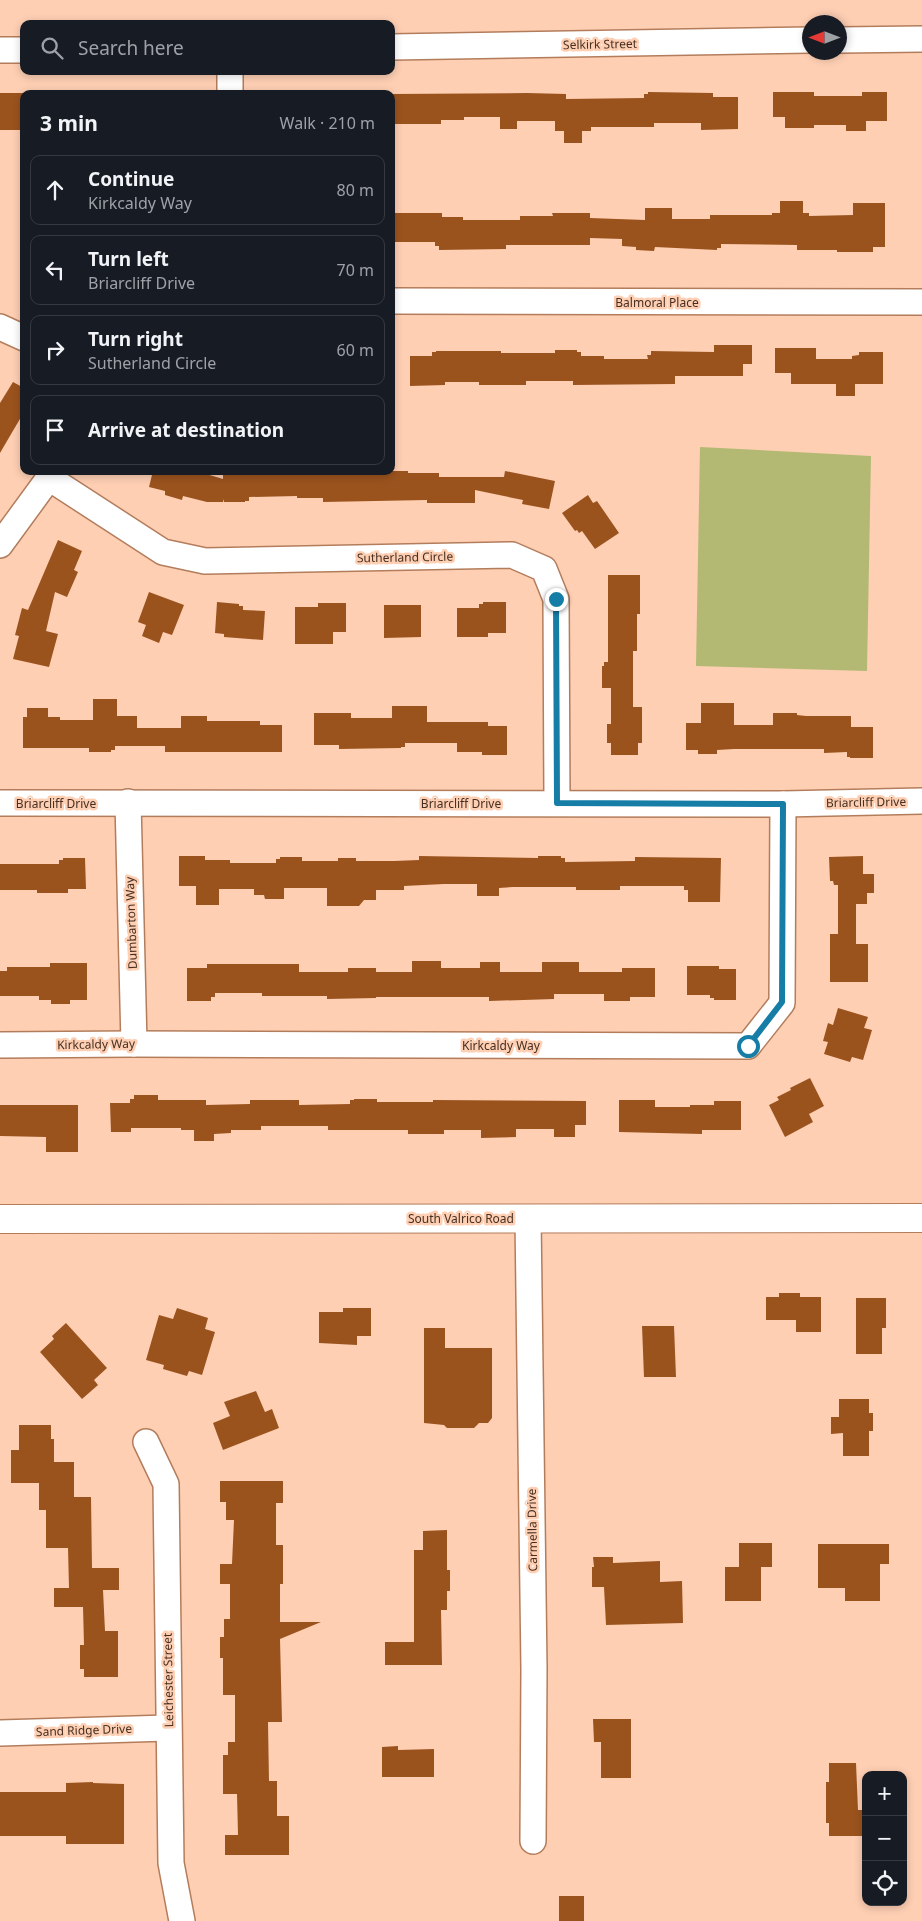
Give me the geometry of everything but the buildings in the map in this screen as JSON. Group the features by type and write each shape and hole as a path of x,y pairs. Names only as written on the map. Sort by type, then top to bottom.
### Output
{"street":[{"path":"847,40 922,38"},
{"name":"Selkirk Street","path":"395,47 802,40"},
{"path":"0,50 20,50"},
{"path":"230,75 230,90"},
{"name":"Balmoral Place","path":"395,301 922,302"},
{"path":"0,327 20,336"},
{"path":"0,545 52,475"},
{"name":"Sutherland Circle","path":"52,475 163,552 204,561 512,554 544,569 556,599 557,803"},
{"name":"Briarcliff Drive","path":"0,803 783,804 922,801"},
{"name":"Dumbarton Way","path":"128,802 134,1044"},
{"name":"Kirkcaldy Way","path":"0,1045 748,1046 782,1002 783,804"},
{"name":"Carmella Drive","path":"528,1218 534,1669 533,1841"},
{"name":"South Valrico Road","path":"0,1219 922,1218"},
{"name":"Leichester Street","path":"146,1442 166,1484 171,1863 182,1921"},
{"name":"Sand Ridge Drive","path":"0,1733 168,1728"}],"green space":[{"path":"700,447 871,456 867,671 696,666"}],"route":[{"path":"556,599 557,803 783,804 782,1002 748,1046"}]}
